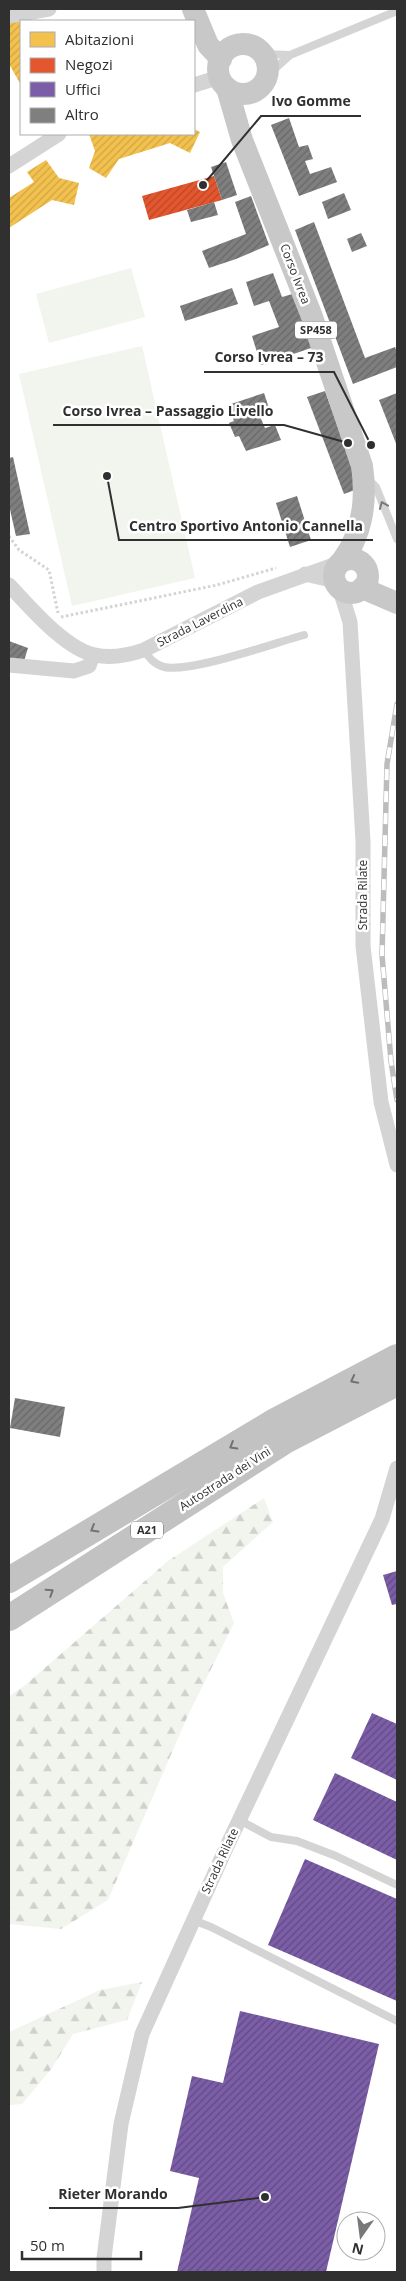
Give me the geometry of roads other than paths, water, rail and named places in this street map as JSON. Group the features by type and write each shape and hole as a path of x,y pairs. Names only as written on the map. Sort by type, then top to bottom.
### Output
{"highway":[{"name":"Autostrada dei Vini","path":"9,1618 280,1431 397,1358"},
{"name":"Autostrada dei Vini","path":"9,1580 280,1431 397,1383"}],"main road":[{"path":"194,11 218,36 225,67 242,94 262,83"},
{"path":"225,67 249,45 263,54 268,68 242,140"},
{"name":"Corso Ivrea","path":"225,67 242,140 311,314 344,408 363,476 364,508 350,576"},
{"path":"350,576 397,588"},
{"path":"350,576 397,603"}],"street":[{"path":"9,16 49,9"},
{"path":"195,84 225,67"},
{"path":"9,166 57,135"},
{"name":"Strada Laverdina","path":"9,585 61,637 93,655 106,657 129,655 144,650 258,592 305,574 350,576"},
{"name":"Strada Rilate","path":"350,576 350,622 363,840 363,946 382,1102 397,1165"},
{"path":"9,665 74,671 88,666 93,655"},
{"name":"Strada Rilate","path":"104,2272 104,2258 122,2124 142,2034 239,1820 382,1520 397,1468"}],"lane":[{"path":"262,83 290,55 397,11"},
{"path":"263,54 290,55"},
{"path":"363,476 376,487 397,538"},
{"path":"144,650 150,659 159,665 172,668 205,663 304,635"},
{"path":"239,1820 271,1837 297,1841 336,1856 397,1885"},
{"path":"193,1920 211,1926 397,2020"}],"railway":[{"path":"397,704 387,764 382,955 391,1061 397,1100"}],"place":[{"name":"Ivo Gomme","path":"203,185"},
{"name":"Corso Ivrea – Passaggio Livello","path":"348,443"},
{"name":"Corso Ivrea – 73","path":"371,445"},
{"name":"Centro Sportivo Antonio Cannella","path":"107,476"},
{"name":"Rieter Morando","path":"265,2197"}]}
